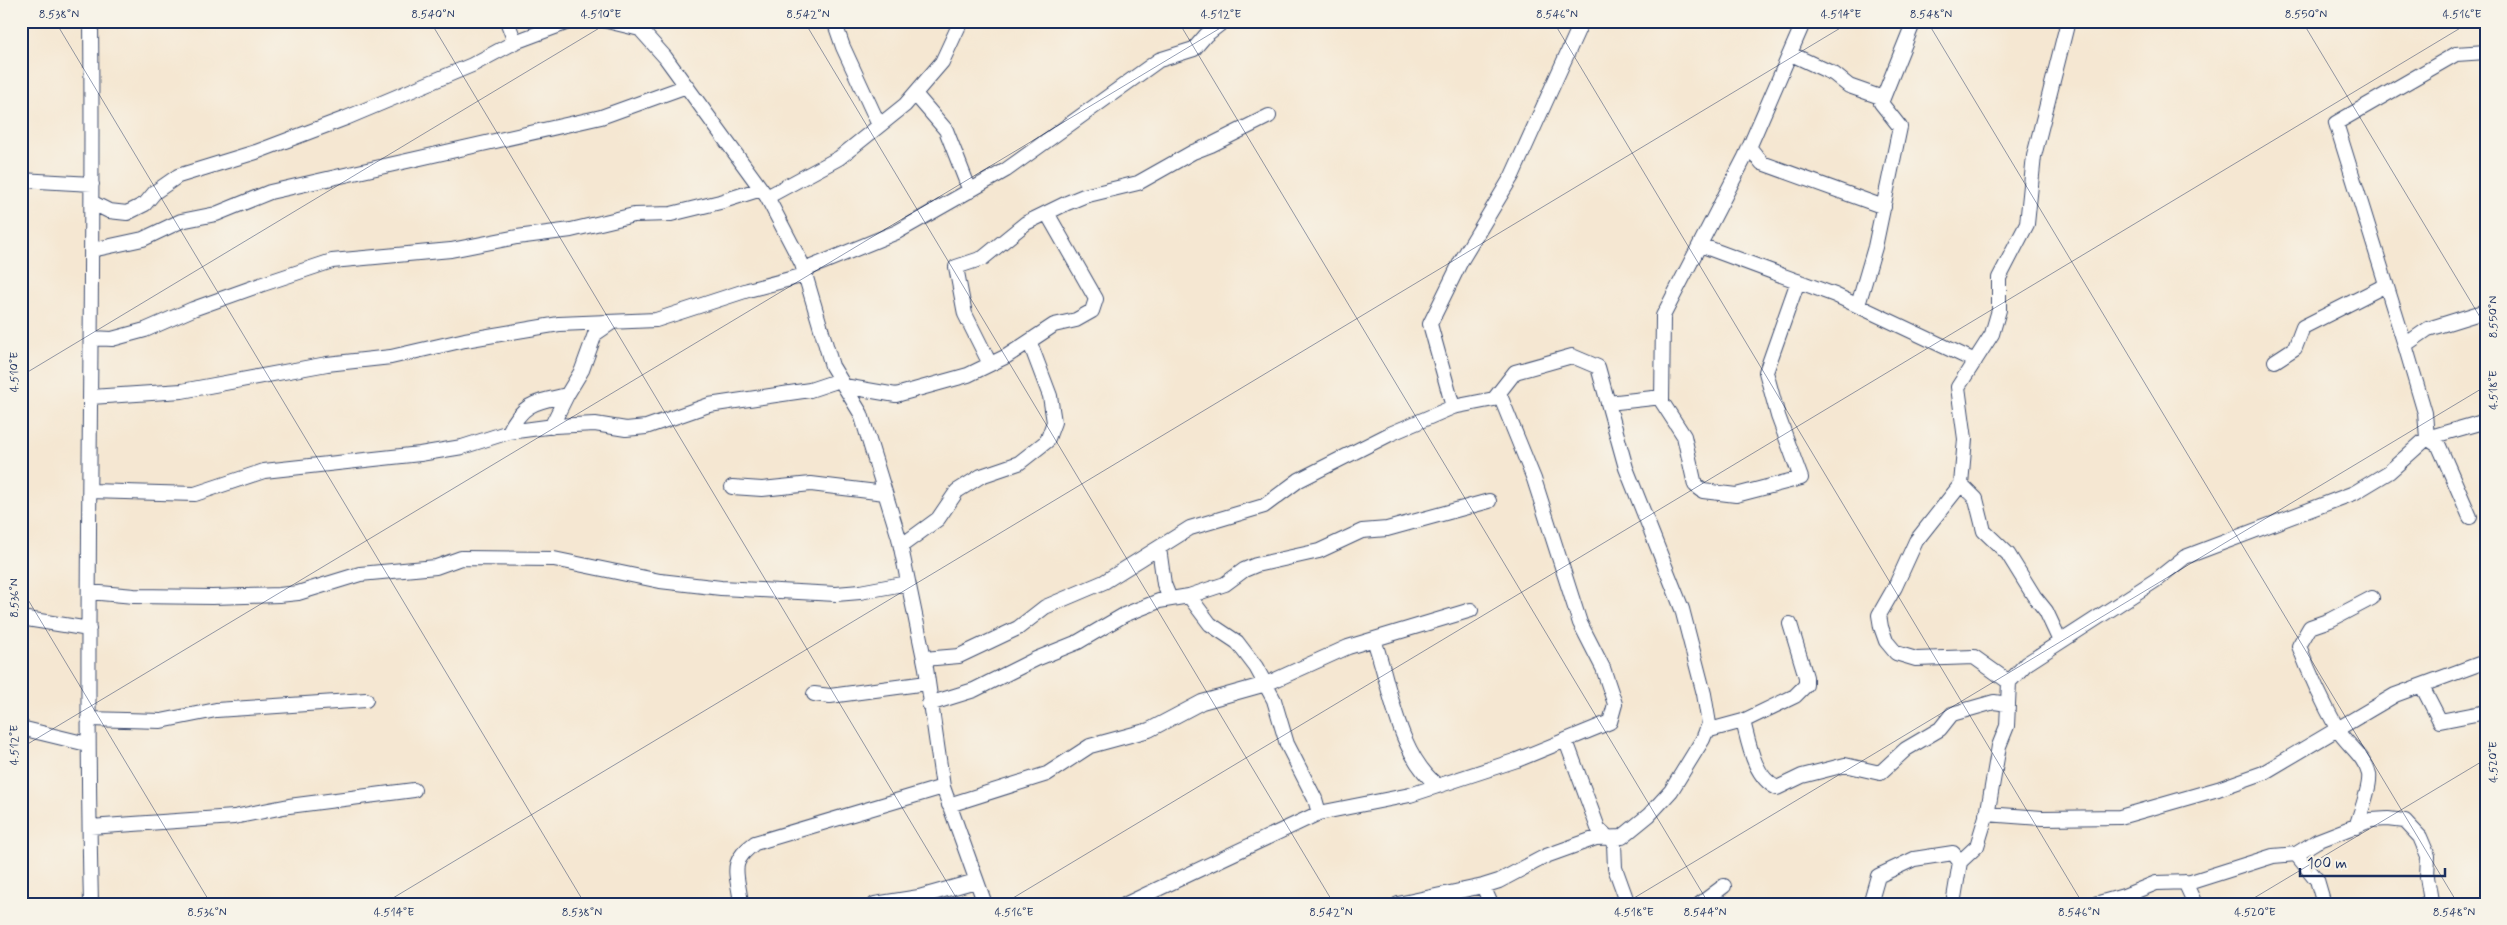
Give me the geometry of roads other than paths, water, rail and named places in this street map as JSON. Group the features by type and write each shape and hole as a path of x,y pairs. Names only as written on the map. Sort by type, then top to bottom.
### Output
{"street":[{"path":"91,21 93,202 87,744 92,904"},
{"path":"507,21 515,42"},
{"path":"93,202 109,211 127,213 145,204 154,192 178,176 256,152 346,118 472,65 515,42 571,21"},
{"path":"607,21 640,25 666,57 764,193 805,273 832,366 861,414 901,546 924,659 929,704 943,787 985,904"},
{"path":"834,21 842,47 879,125"},
{"path":"92,338 112,339 145,330 302,269 332,262 451,250 517,237 571,230 634,215 671,214 764,193 839,158 906,105 942,62 961,21"},
{"path":"91,397 182,391 291,370 391,357 465,340 549,325 656,320 805,273 897,232 1006,170 1159,60 1194,49 1206,35 1224,21"},
{"path":"1454,407 1430,324 1461,261 1512,176 1582,21"},
{"path":"1798,281 1766,372 1778,416 1801,478 1736,495 1703,491 1695,485 1684,436 1662,402 1663,316 1749,147 1804,21"},
{"path":"1858,305 1875,247 1900,127 1881,103 1914,21"},
{"path":"2009,682 1974,657 1916,659 1896,653 1886,641 1880,627 1879,615 1895,587 1916,541 1961,484 1965,439 1958,387 1992,334 1999,310 1999,278 2027,224 2034,156 2068,21"},
{"path":"2427,438 2425,413 2336,123 2456,54 2486,52"},
{"path":"1791,54 1834,74 1849,86 1883,98"},
{"path":"92,250 143,240 181,221 216,214 270,192 600,117 687,86"},
{"path":"915,94 946,130 970,191"},
{"path":"990,364 966,314 956,267 983,258 1026,223 1084,196 1138,183 1193,152 1269,116"},
{"path":"1749,147 1762,163 1884,207"},
{"path":"21,180 92,184"},
{"path":"90,491 195,494 264,471 420,454 462,447 509,432 595,424 626,429 646,427 709,405 810,390 842,383 896,395 968,375 1030,343 1054,325 1076,320 1092,311 1096,299 1047,213"},
{"path":"1700,245 1858,305 1975,361"},
{"path":"2275,361 2295,348 2303,326 2386,285"},
{"path":"2405,346 2428,328 2486,311"},
{"path":"551,427 582,370 595,334 612,322"},
{"path":"901,546 938,519 956,491 981,476 1019,463 1047,441 1054,422 1050,396 1030,343"},
{"path":"924,659 959,656 1018,628 1045,607 1104,582 1190,528 1264,506 1299,480 1390,434 1454,407 1494,399 1515,372 1572,356 1598,367 1626,468 1682,609 1704,694 1709,724 1671,791 1649,815 1622,837 1606,836 1546,856 1499,881 1483,886 1398,904"},
{"path":"1126,904 1319,813 1410,796 1566,742 1610,722 1616,704 1603,668 1580,623 1534,479 1499,393"},
{"path":"509,432 522,410 533,403 567,395"},
{"path":"1608,403 1662,397"},
{"path":"1960,862 1977,846 1986,814 1999,746 2007,726 2009,682 2026,664 2060,640 2156,580 2185,557 2354,493 2389,472 2427,438 2486,421"},
{"path":"2427,438 2439,446 2470,517"},
{"path":"732,486 762,489 811,484 885,494"},
{"path":"1961,484 1976,499 1984,531 2008,554 2034,596 2046,611 2060,640"},
{"path":"929,704 974,690 1036,659 1078,642 1124,615 1159,601 1189,596 1225,584 1244,570 1256,565 1319,551 1362,531 1387,530 1489,501"},
{"path":"1159,548 1164,584 1170,599"},
{"path":"89,592 164,597 279,595 298,592 360,574 436,567 461,558 554,559 660,581 720,588 836,594 860,592 908,583"},
{"path":"1189,596 1210,624 1237,642 1256,667 1274,700 1286,744 1315,799 1319,813"},
{"path":"2356,827 2369,775 2362,758 2338,730 2332,714 2318,695 2299,646 2310,627 2330,620 2372,598"},
{"path":"950,805 1047,774 1090,746 1149,730 1202,702 1266,684 1348,647 1471,610"},
{"path":"21,618 89,629"},
{"path":"1706,731 1743,721 1795,696 1806,685 1806,677 1790,624"},
{"path":"1374,640 1395,712 1415,761 1425,776 1438,786"},
{"path":"1986,814 2042,818 2120,816 2218,789 2263,773 2396,695 2479,664"},
{"path":"814,694 830,696 927,683"},
{"path":"2422,686 2440,721 2486,712"},
{"path":"88,720 161,721 216,710 366,700"},
{"path":"1743,721 1753,760 1769,784 1777,788 1802,776 1845,766 1880,773 1906,749 1940,728 1952,714 1994,702 2008,704"},
{"path":"21,728 87,744"},
{"path":"1566,742 1598,828 1614,843 1615,868 1628,904"},
{"path":"741,904 735,864 742,852 755,843 943,787"},
{"path":"90,828 234,817 290,806 414,790"},
{"path":"2095,904 2124,896 2156,883 2191,882 2273,856 2296,854 2318,841 2371,820 2388,818 2405,821 2420,837 2428,856 2427,877 2431,901 2426,904"},
{"path":"1870,904 1878,876 1914,859 1953,853 1960,862 1957,902"},
{"path":"2296,854 2317,880 2324,904"},
{"path":"875,904 919,897 976,881"},
{"path":"2185,882 2195,904"},
{"path":"1483,886 1491,904"},
{"path":"1700,904 1724,886"}]}
